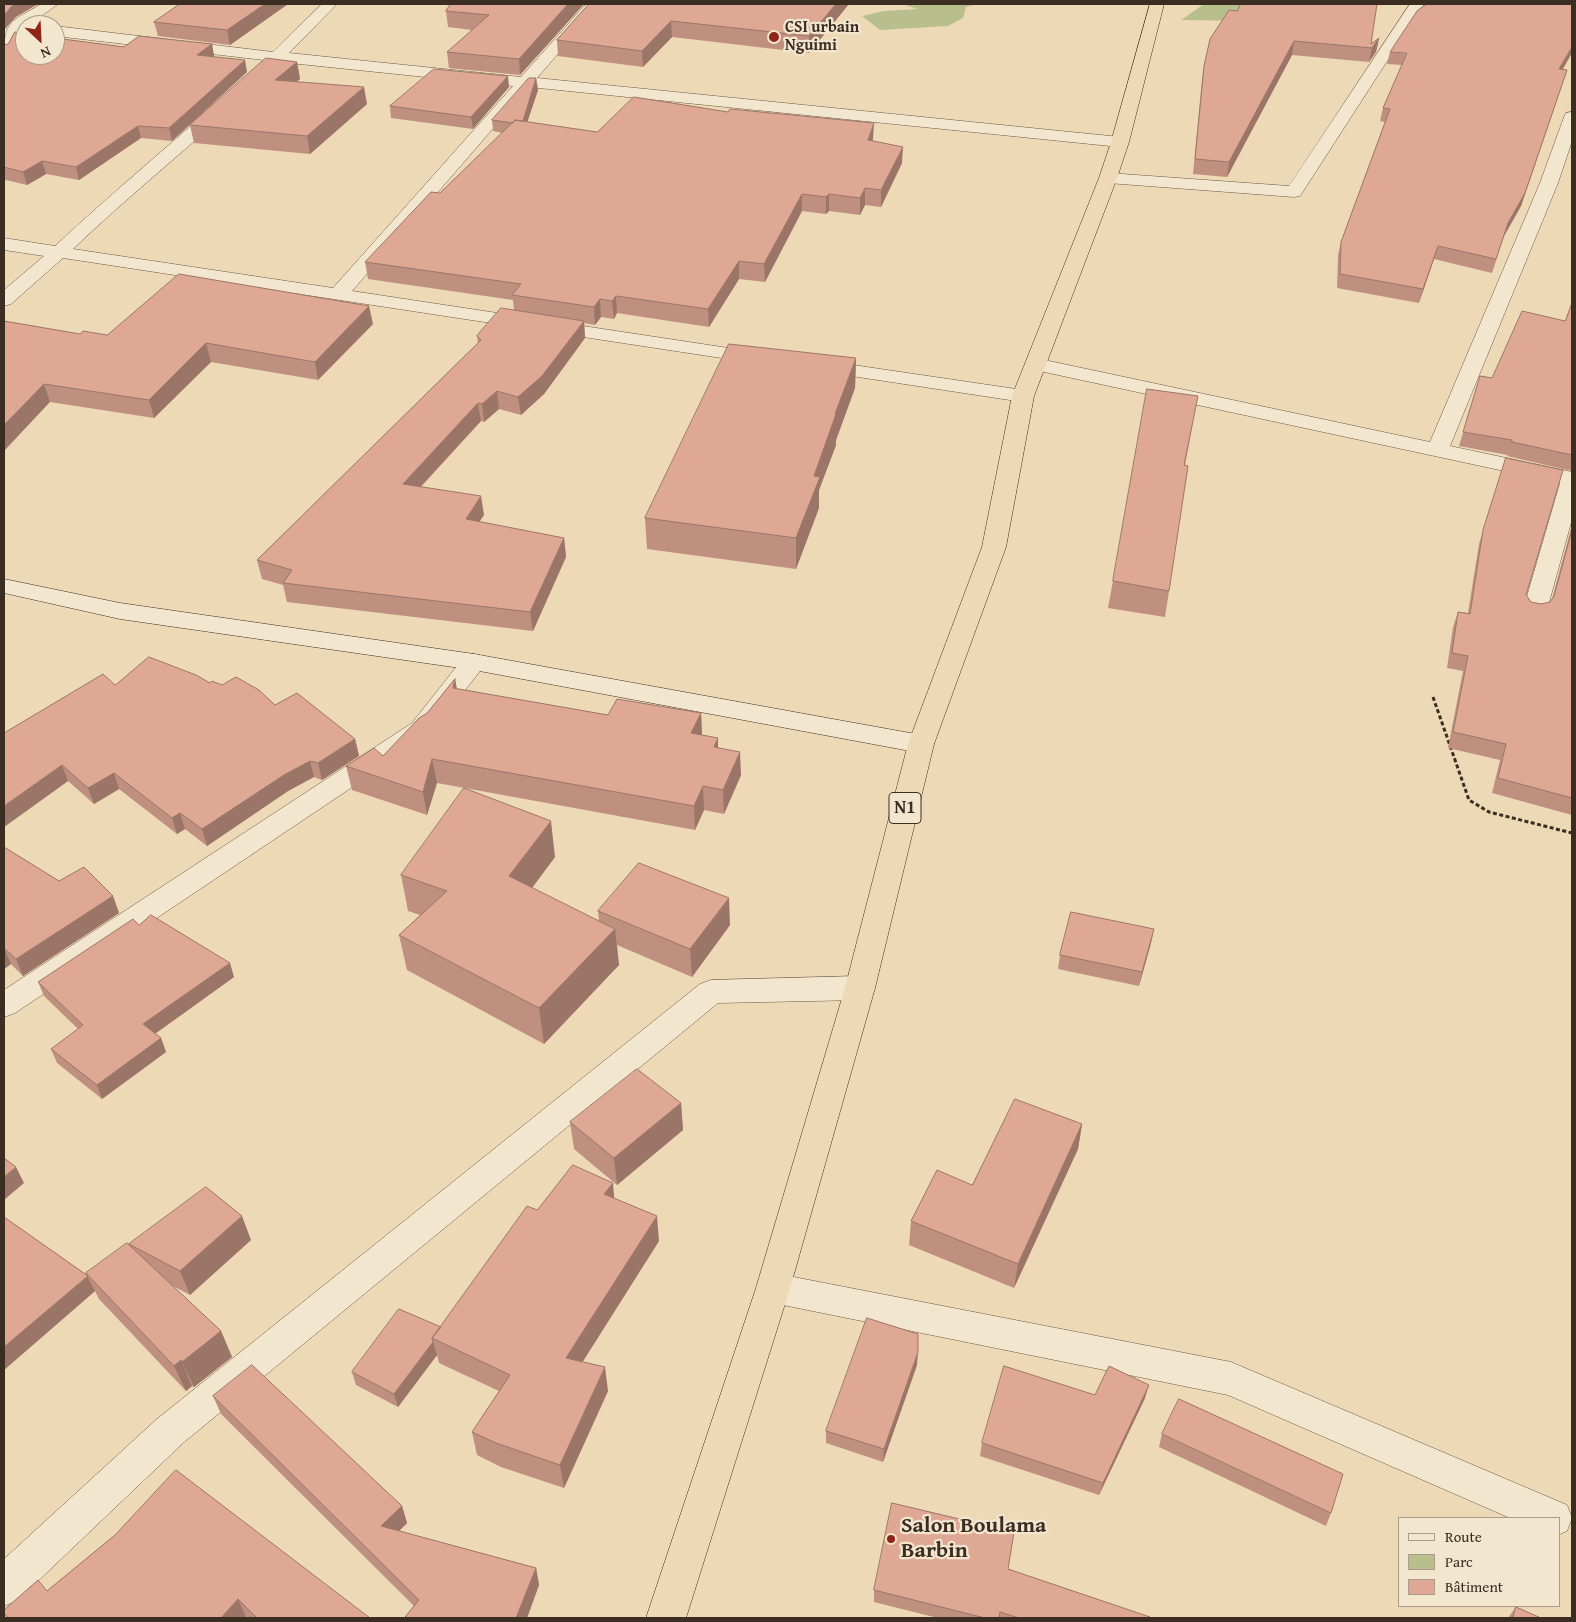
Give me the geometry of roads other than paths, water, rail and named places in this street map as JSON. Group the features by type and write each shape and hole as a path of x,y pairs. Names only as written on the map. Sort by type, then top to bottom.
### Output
{"highway":[{"name":"N1","path":"666,1618 773,1288 860,988 921,744 994,547 1023,396 1108,178 1120,142 1157,4"}],"street":[{"path":"33,15 51,4"},
{"path":"256,76 330,4"},
{"path":"338,293 594,4"},
{"path":"1108,178 1294,192 1417,4"},
{"path":"4,52 15,26"},
{"path":"65,32 277,57 1120,142"},
{"path":"4,300 234,96"},
{"path":"1438,450 1549,182 1572,117"},
{"path":"4,244 777,360"},
{"path":"796,363 1023,396"},
{"path":"1035,364 1572,479 1535,610"},
{"path":"4,586 120,611 474,662 921,744"},
{"path":"4,1005 421,729 474,662"},
{"path":"4,1586 170,1431 711,992 860,988"},
{"path":"773,1288 1231,1378 1551,1517"}],"place":[{"name":"CSI urbain Nguimi","path":"774,37"},
{"name":"Salon Boulama Barbin","path":"891,1539"}]}
